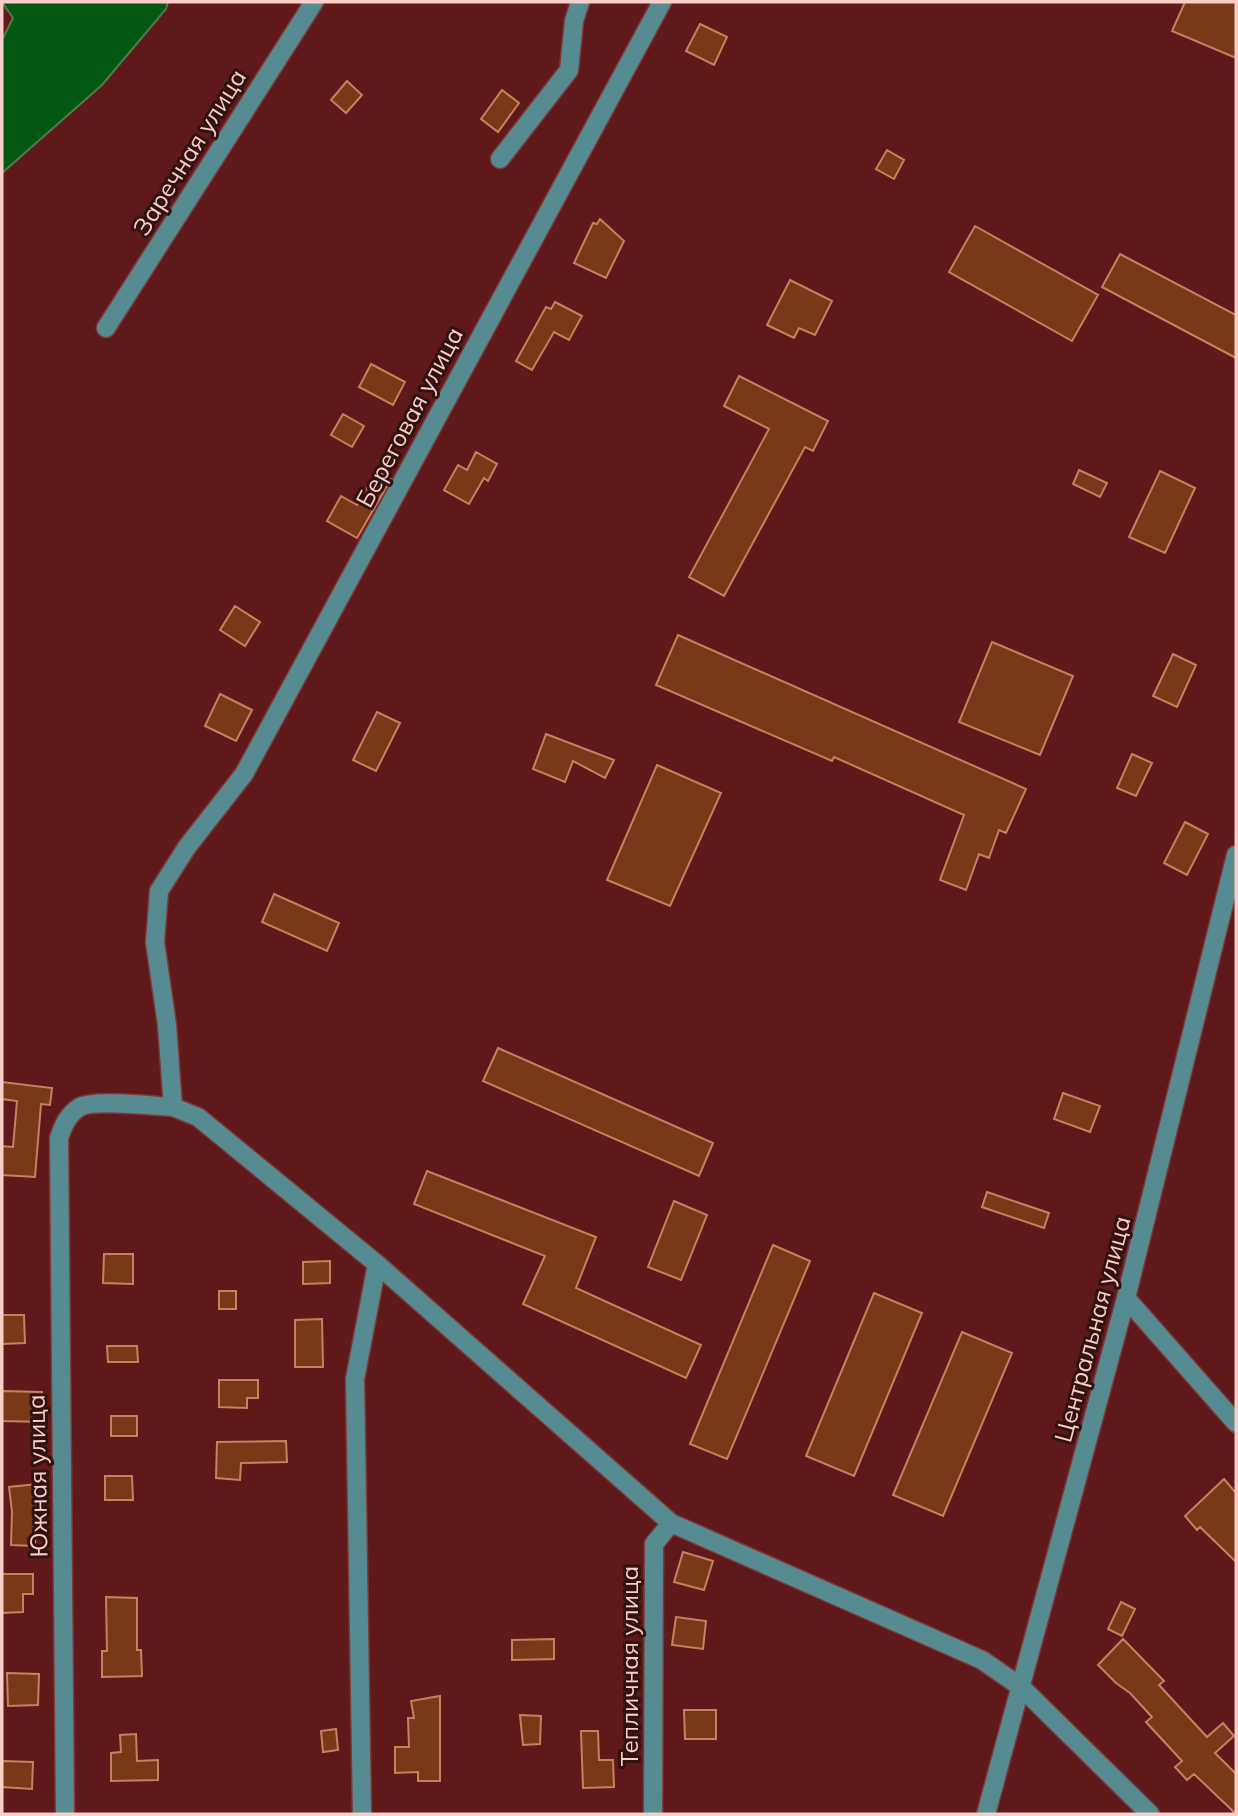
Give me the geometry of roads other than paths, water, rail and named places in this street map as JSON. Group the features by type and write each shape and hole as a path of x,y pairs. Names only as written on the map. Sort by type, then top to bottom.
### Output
{"street":[{"name":"Заречная улица","path":"106,328 314,2"},
{"path":"500,159 569,70 574,21 580,2"},
{"name":"Береговая улица","path":"173,1107 167,1025 155,942 159,891 187,848 244,774 662,2"},
{"name":"Центральная улица","path":"986,1814 1126,1298 1236,855"},
{"name":"Южная улица","path":"65,1814 59,1138 63,1124 72,1113 89,1104 173,1107"},
{"path":"173,1107 198,1117 377,1264 671,1523 982,1660 1021,1687 1150,1814"},
{"path":"362,1814 355,1379 377,1264"},
{"path":"1126,1298 1236,1423"},
{"name":"Тепличная улица","path":"653,1814 654,1544 671,1523"}]}
